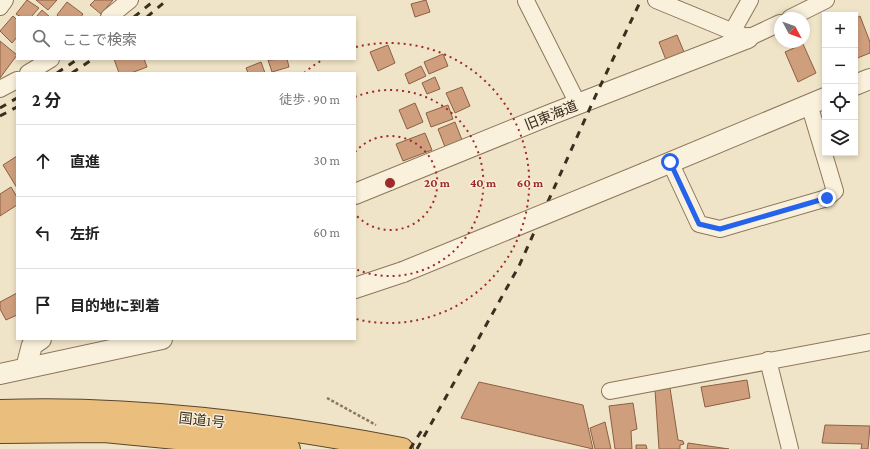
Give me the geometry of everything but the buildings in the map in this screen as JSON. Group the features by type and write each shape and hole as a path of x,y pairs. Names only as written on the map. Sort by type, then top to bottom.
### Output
{"highway":[{"name":"国道1号","path":"2,411 116,412 195,419 302,431 402,449"},
{"name":"国道1号","path":"1,432 104,431 289,449"}],"street":[{"path":"0,8 6,0"},
{"path":"110,16 130,0"},
{"path":"656,0 740,35 774,25"},
{"path":"740,35 750,0"},
{"path":"802,12 826,0"},
{"path":"526,1 578,104"},
{"name":"旧東海道","path":"356,194 578,104 740,35"},
{"path":"30,72 49,60"},
{"path":"858,84 870,79"},
{"path":"0,89 16,81"},
{"path":"356,288 403,272 817,101 835,191 827,198 720,229 699,224 670,162"},
{"path":"26,368 32,345 39,340"},
{"path":"0,374 157,340"},
{"path":"610,391 768,360 870,342"},
{"path":"768,360 790,449"}],"path":[{"path":"327,398 382,428"}],"railway":[{"path":"135,16 155,0"},
{"path":"148,16 167,0"},
{"path":"417,449 519,266 595,97 641,0"},
{"path":"58,72 76,60"},
{"path":"74,72 92,60"},
{"path":"0,108 16,99"},
{"path":"0,116 16,108"},
{"path":"410,449 422,430"}],"route":[{"path":"670,162 699,224 720,229 827,198"}]}
